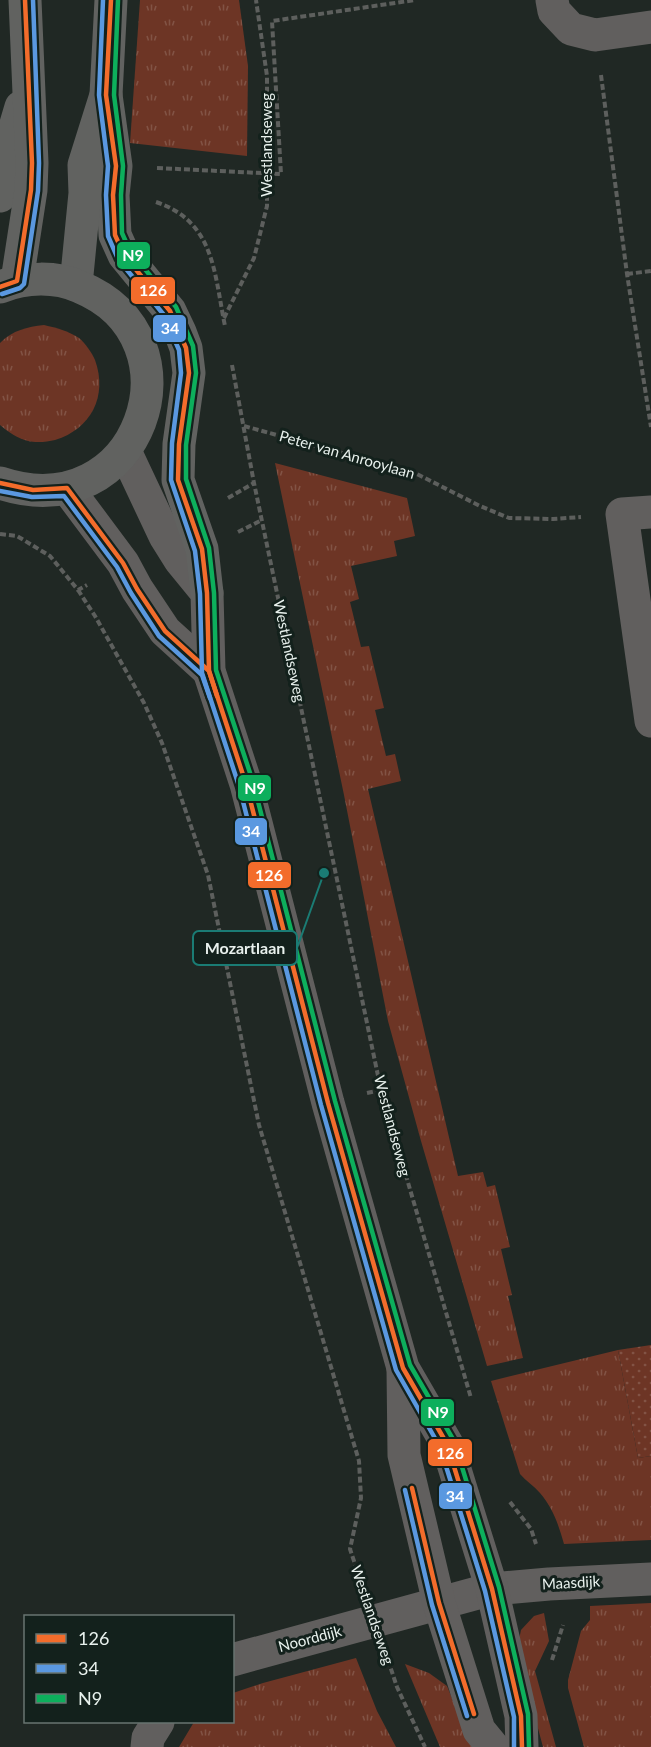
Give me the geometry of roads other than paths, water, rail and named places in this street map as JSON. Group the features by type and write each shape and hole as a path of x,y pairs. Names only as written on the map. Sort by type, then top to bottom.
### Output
{"main road":[{"path":"0,483 31,491 53,491 84,483 99,474 124,451 137,429 145,405 147,380 143,355 133,332 118,312 99,296 76,285 47,279 9,284 31,190 32,163 25,0"},
{"path":"111,0 106,95 116,166 113,195 115,235 124,255 170,311 186,348 189,373 179,444 178,480 202,549 207,593"},
{"path":"0,196 5,161 28,79"},
{"path":"76,285 85,193 84,165 106,95"}],"street":[{"path":"552,0 554,11 571,29 595,34 651,27"},
{"path":"124,451 165,536 180,560 207,593 209,670 246,784 328,1103 403,1368 447,1444 492,1588 521,1716 522,1747"},
{"path":"67,488 123,563 137,589 165,630 209,670"},
{"path":"637,513 651,721"},
{"path":"403,1368 404,1455 439,1603 479,1730 493,1747"},
{"name":"Maasdijk","path":"492,1588 651,1579"},
{"name":"Noorddijk","path":"234,1659 492,1588"},
{"path":"147,1747 148,1738 157,1723"}],"place":[{"name":"Mozartlaan","path":"324,873"}]}
